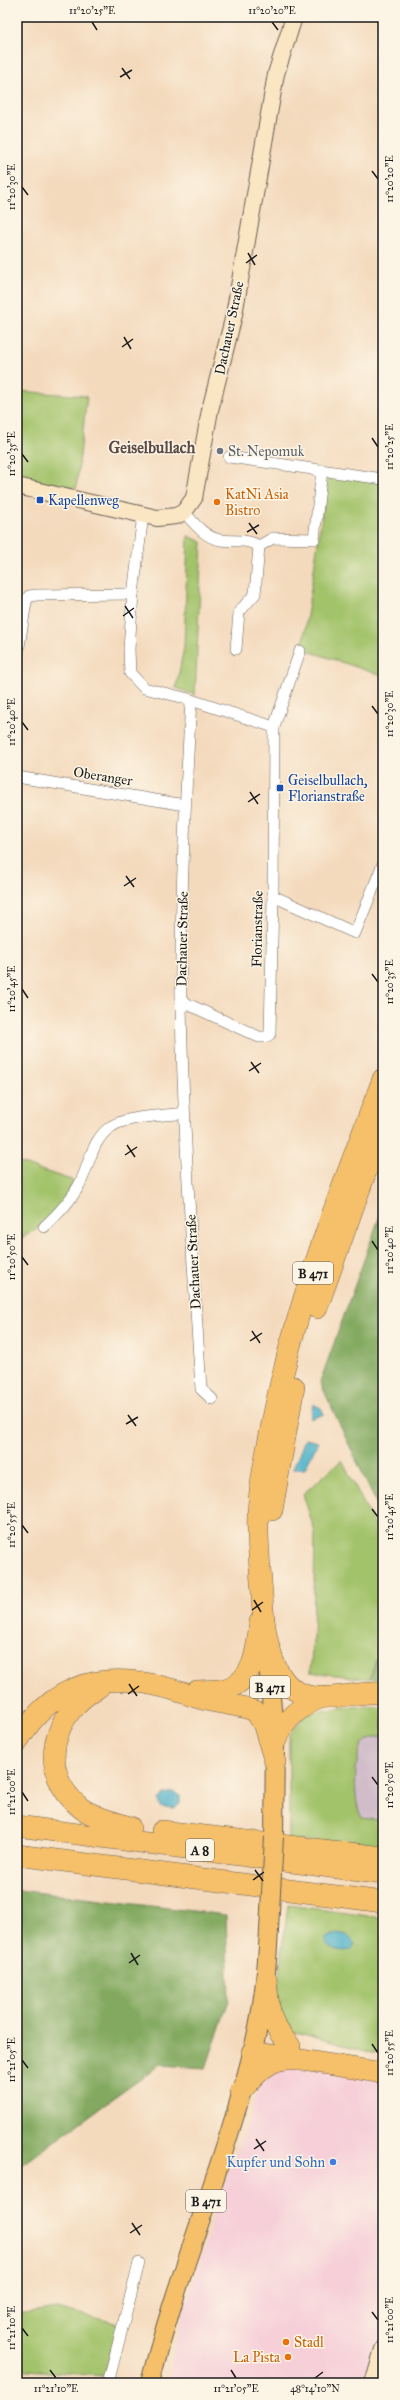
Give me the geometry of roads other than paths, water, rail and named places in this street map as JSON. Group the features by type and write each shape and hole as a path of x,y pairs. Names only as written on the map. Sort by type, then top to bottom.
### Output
{"highway":[{"name":"B 471","path":"265,1632 258,1515 273,1412 288,1349 332,1214 383,1079"},
{"name":"B 471","path":"261,1564 302,1350 383,1124"},
{"path":"200,1694 235,1685 249,1670 255,1655 262,1600"},
{"path":"265,1632 280,1673 286,1682 302,1693 322,1697 359,1692 383,1694"},
{"path":"17,1742 29,1722 41,1710 66,1692 89,1682 104,1680 200,1694 255,1711 263,1723 275,1752"},
{"path":"123,1682 99,1687 75,1704 59,1727 55,1740 54,1757 57,1773 63,1786 81,1808 93,1815 130,1827"},
{"path":"275,1752 281,1728 292,1714 322,1697"},
{"path":"17,1812 383,1858"},
{"name":"A 8","path":"17,1826 383,1874"},
{"name":"A 8","path":"17,1855 357,1900 383,1902"},
{"path":"357,1900 383,1910"},
{"path":"266,1979 270,2015 274,2026 292,2052 383,2073"},
{"path":"254,2045 371,2064 383,2064"},
{"path":"241,2091 260,2071 272,2062 283,2058 292,2052"}],"main road":[{"name":"B 471","path":"150,2383 155,2362 236,2111 254,2045 266,1979 274,1837 275,1752 265,1632"},
{"path":"142,2383 155,2362"},
{"path":"155,2362 157,2383"}],"street":[{"name":"Dachauer Straße","path":"184,512 194,498 207,422 234,315 276,74 294,17"},
{"path":"229,456 383,479"},
{"path":"259,546 273,538 314,539 322,470"},
{"path":"17,486 143,515 168,518 184,512 202,532 211,537 221,540 250,541 259,546"},
{"path":"143,515 133,594 129,648 130,673 144,688 274,727"},
{"path":"236,649 239,612 255,594 259,546"},
{"path":"17,659 26,602 29,596 133,594"},
{"name":"Florianstraße","path":"181,1001 259,1037 266,1037 270,1034 273,896 274,727 300,651"},
{"name":"Dachauer Straße","path":"191,701 185,804 181,1001 184,1113 201,1389 212,1399"},
{"name":"Oberanger","path":"17,777 185,804"},
{"path":"273,896 355,933 383,864"},
{"path":"44,1227 68,1203 79,1186 97,1139 112,1126 125,1122 184,1113"},
{"path":"108,2383 139,2262"},
{"path":"373,2383 383,2349"}],"water":[{"path":"313,1404 321,1408 324,1414 310,1419"},
{"path":"305,1439 318,1442 305,1469 293,1469"},
{"path":"173,1792 180,1796 180,1804 175,1808 161,1807 159,1800 164,1794"},
{"path":"337,1933 347,1935 355,1944 351,1950 337,1950 325,1943 326,1938"}],"place":[{"name":"St. Nepomuk","path":"220,451"},
{"name":"Kapellenweg","path":"40,500"},
{"name":"KatNi Asia Bistro","path":"217,502"},
{"name":"Geiselbullach, Florianstraße","path":"280,788"},
{"name":"Kupfer und Sohn","path":"333,2162"},
{"name":"Stadl","path":"286,2342"},
{"name":"La Pista","path":"288,2357"}],"district":[{"name":"Geiselbullach","path":"152,447"}]}
